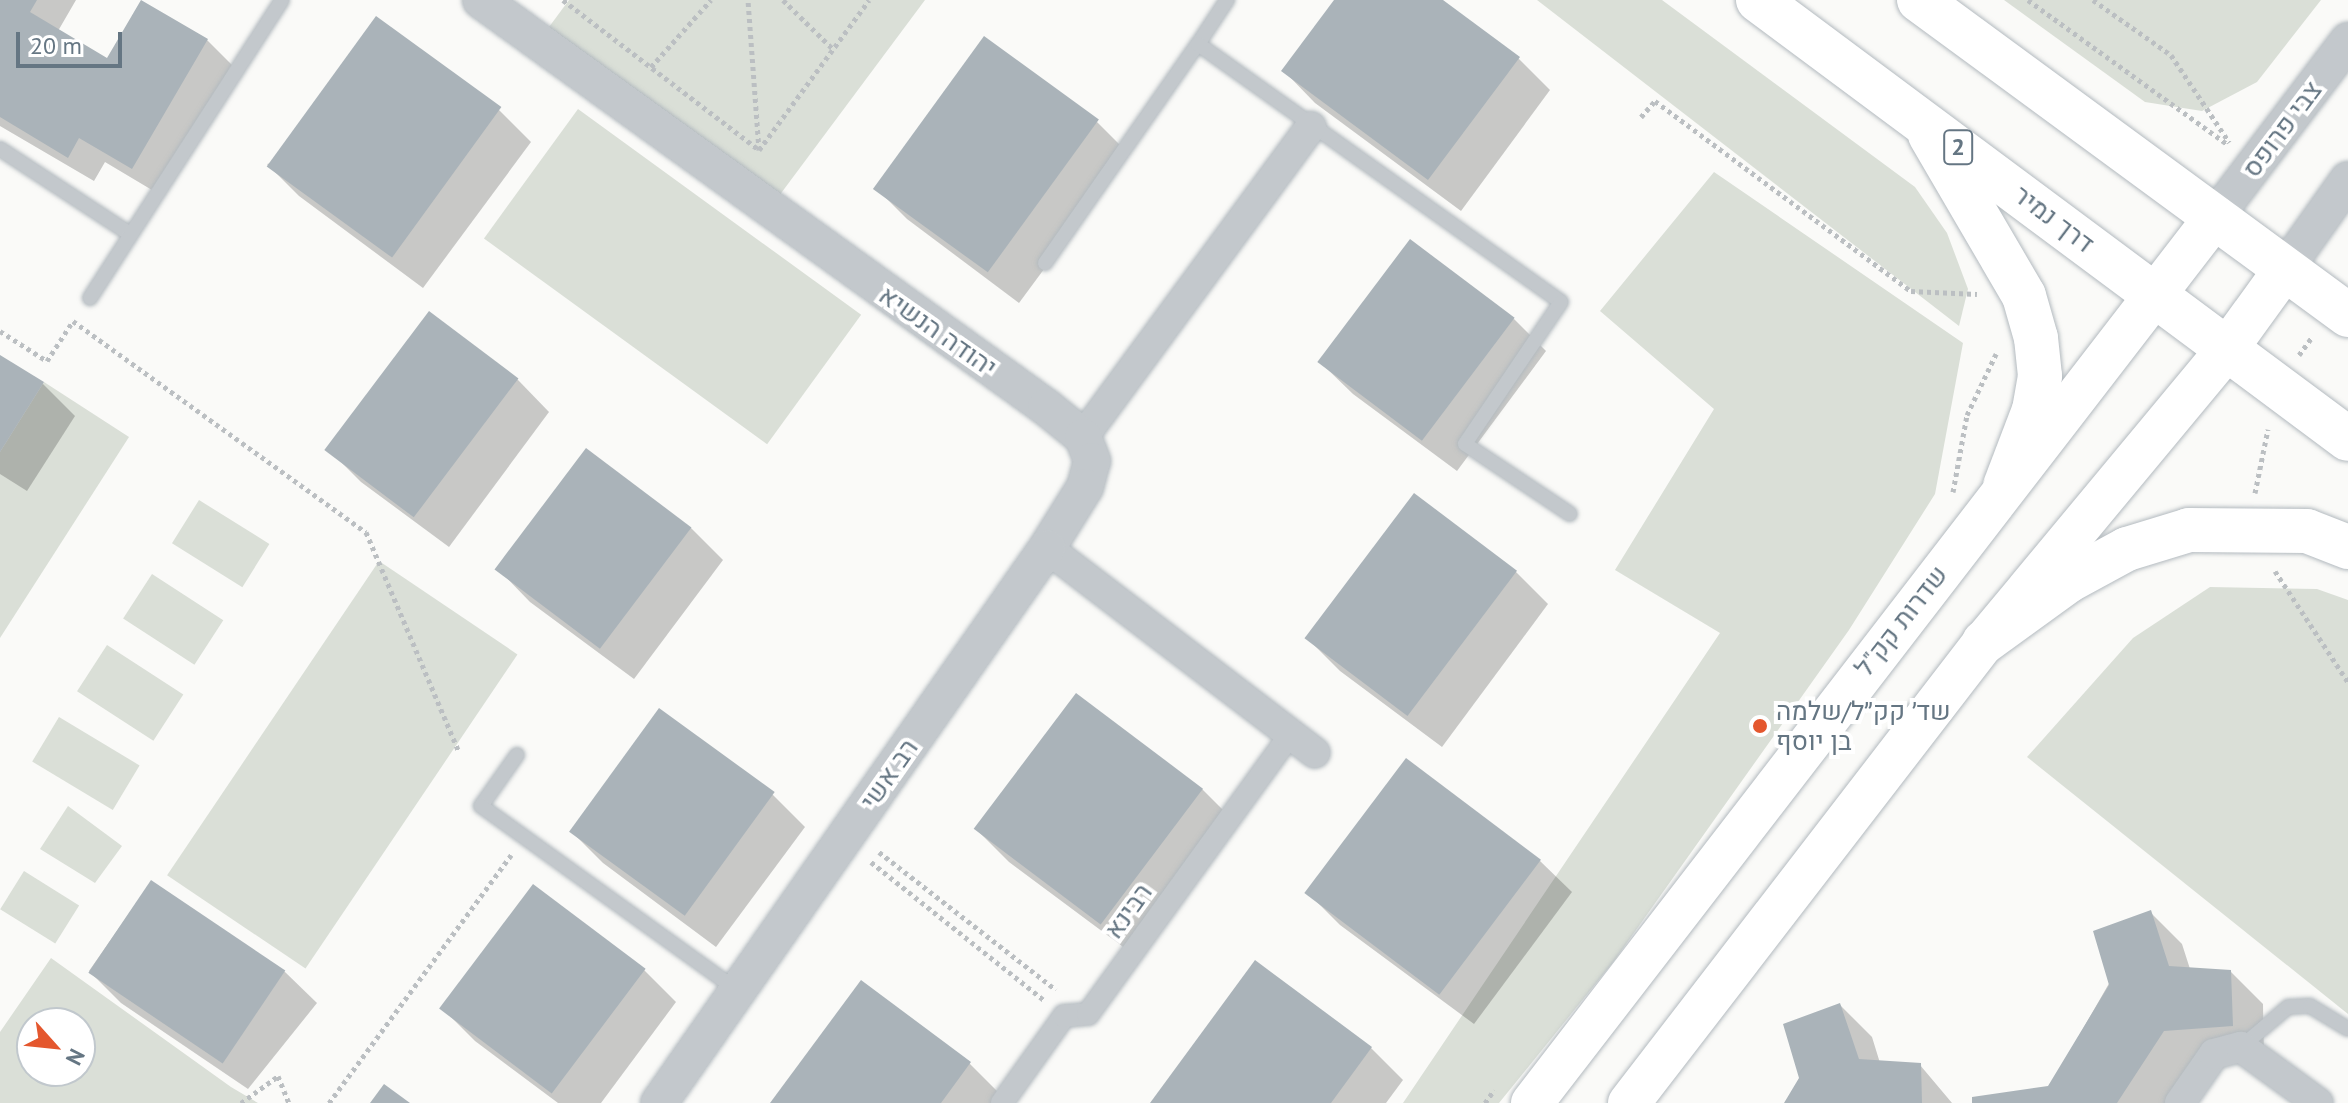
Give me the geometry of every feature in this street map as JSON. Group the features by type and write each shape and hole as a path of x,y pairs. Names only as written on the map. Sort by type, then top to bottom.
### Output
{"highway":[{"name":"דרך נמיר","path":"1758,0 2348,439"},
{"path":"1919,0 2342,310"},
{"path":"1921,119 2024,296 2040,376 2026,440 2005,486"},
{"path":"1984,642 2068,581 2127,549 2189,530 2248,528 2307,531 2348,547"}],"main road":[{"name":"שדרות קק\"ל","path":"1532,1103 2215,217"},
{"path":"1629,1103 1984,642 2227,349 2285,269"}],"street":[{"name":"יהודה הנשיא","path":"481,0 1083,437"},
{"name":"צבי פרופס","path":"2215,217 2348,41"},
{"path":"1083,437 1311,127"},
{"path":"2285,269 2348,180"},
{"name":"רב אשי","path":"659,1103 739,992 858,844 1047,548 1085,487 1092,461 1083,437"},
{"path":"1047,548 1315,753"},
{"name":"רבינא","path":"1002,1103 1064,1016 1088,1014 1291,734"},
{"path":"2180,1103 2214,1054 2241,1047 2318,1103"}],"lane":[{"path":"90,298 282,0"},
{"path":"1045,263 1227,0"},
{"path":"1198,44 1561,302 1465,444 1570,514"},
{"path":"0,149 130,234"},
{"path":"517,755 481,806 739,992"},
{"path":"2241,1047 2288,1007 2310,1006 2348,1029"}],"path":[{"path":"564,0 759,150"},
{"path":"651,67 711,0"},
{"path":"748,0 759,150"},
{"path":"783,0 833,49"},
{"path":"759,150 869,0"},
{"path":"2028,0 2234,149 2171,55 2093,0"},
{"path":"1641,117 1655,101 1911,291 2024,296"},
{"path":"0,331 47,361 90,298"},
{"path":"2342,310 2277,386 2248,528 2348,682"},
{"path":"73,321 366,532 458,750"},
{"path":"1943,505 1952,492 1967,415 1998,349"},
{"path":"329,1103 524,837"},
{"path":"858,844 1048,1003"},
{"path":"858,844 1057,989 1039,1015"},
{"path":"241,1103 278,1076 289,1103"}],"shaded area":[{"path":"569,0 925,0 776,200 549,27"},
{"path":"1537,0 1662,0 1915,187 1947,233 1968,289 1959,326"},
{"path":"2004,0 2321,0 2257,82 2202,111 2145,102"},
{"path":"578,109 861,315 767,444 484,238"},
{"path":"1714,172 1963,343 1935,494 1849,630 1614,961 1499,1103 1403,1103 1720,633 1615,570 1714,409 1600,311"},
{"path":"44,382 129,437 0,638 0,452"},
{"path":"199,500 269,544 242,587 172,543"},
{"path":"379,561 517,654 306,969 167,875"},
{"path":"152,574 223,620 194,665 123,618"},
{"path":"2210,587 2317,589 2348,600 2348,1014 2027,757 2133,638"},
{"path":"107,645 183,695 153,741 77,691"},
{"path":"59,717 140,765 113,810 32,762"},
{"path":"68,806 122,846 95,883 40,849"},
{"path":"24,871 79,905 55,944 0,909"},
{"path":"51,958 258,1103 0,1103 0,1032 16,1009 16,1087 96,1087 96,1007 17,1007"}],"building":[{"path":"0,0 37,0 30,12 107,58 141,0 208,39 132,169 79,138 68,158 0,117"},
{"path":"1334,0 1443,0 1520,57 1428,180 1281,71"},
{"path":"376,16 501,107 392,258 267,166"},
{"path":"984,36 1099,119 988,272 873,189"},
{"path":"1410,239 1515,318 1422,441 1317,362"},
{"path":"429,311 518,378 414,517 324,450"},
{"path":"0,355 44,382 0,452"},
{"path":"586,448 691,527 600,649 495,569"},
{"path":"1414,493 1517,571 1407,716 1304,638"},
{"path":"1076,693 1203,789 1101,924 974,829"},
{"path":"659,708 775,792 685,916 569,832"},
{"path":"1406,758 1541,860 1439,995 1304,893"},
{"path":"151,880 285,971 223,1063 88,973"},
{"path":"533,884 646,969 552,1093 439,1009"},
{"path":"2151,910 2169,966 2231,970 2233,1026 2164,1031 2117,1103 1972,1103 1972,1097 2048,1086 2109,985 2093,931"},
{"path":"1255,960 1372,1047 1331,1103 1150,1103"},
{"path":"861,980 971,1062 941,1103 770,1103"},
{"path":"1840,1003 1859,1059 1921,1063 1922,1103 1784,1103 1799,1078 1783,1024"},
{"path":"384,1084 410,1103 370,1103"}],"place":[{"name":"שד׳ קק״ל/שלמה בן יוסף","path":"1760,726"}]}
